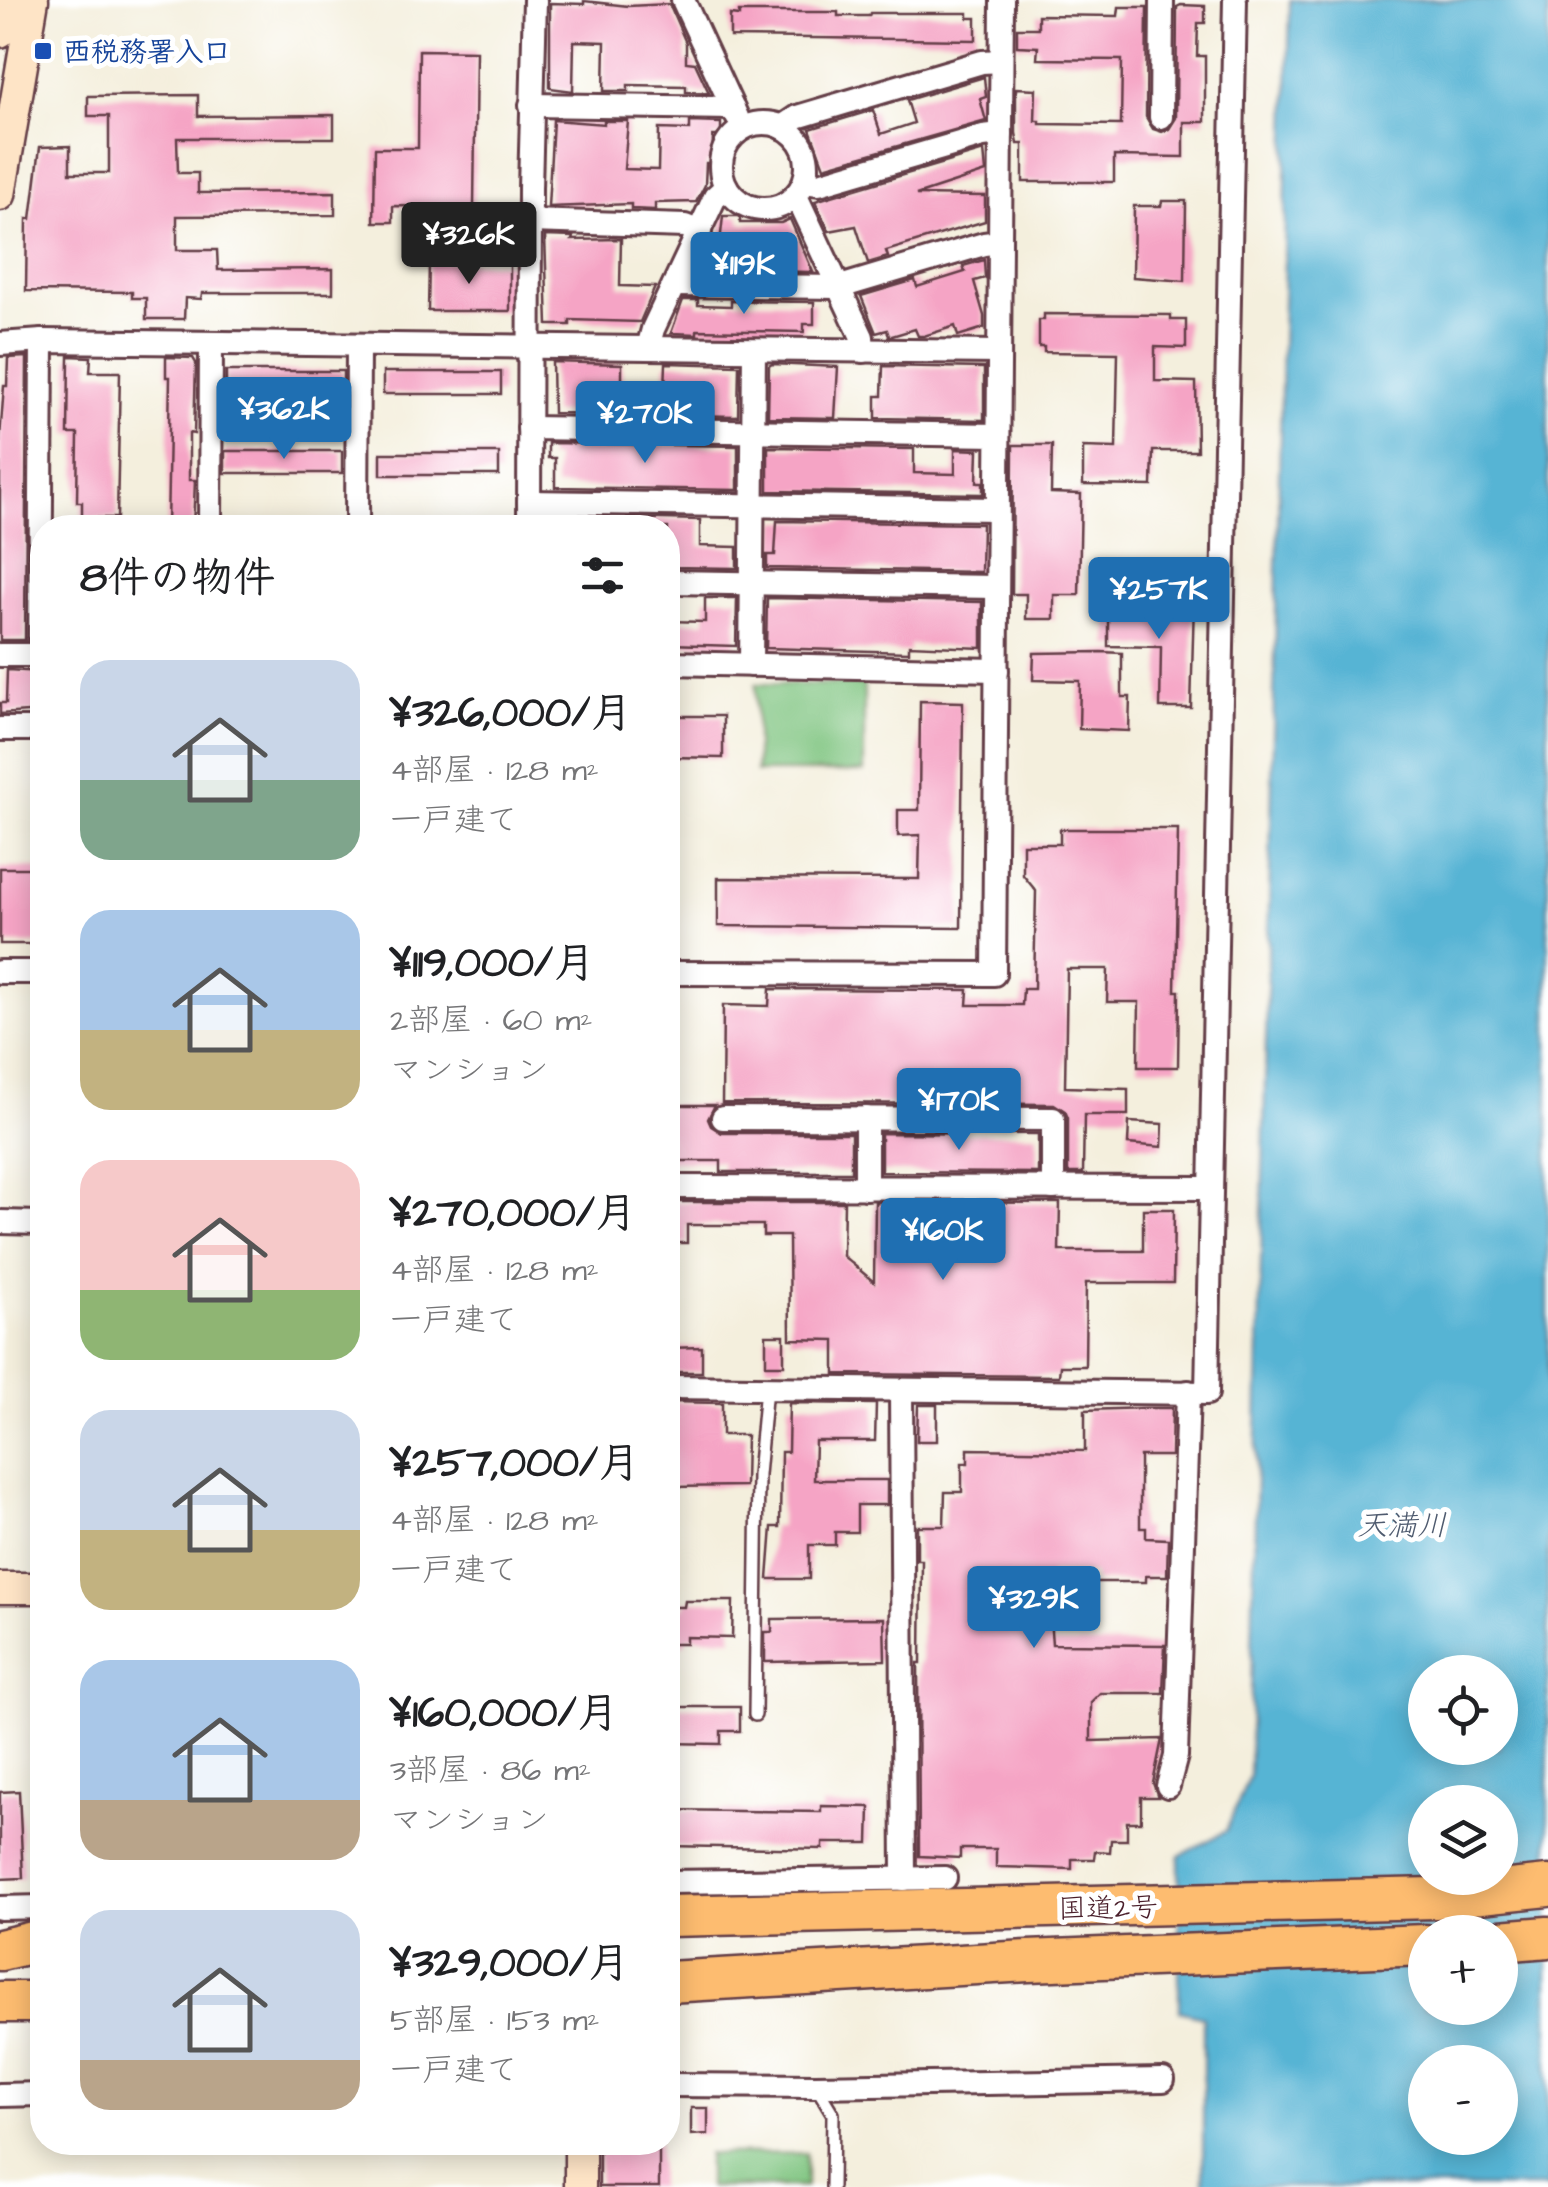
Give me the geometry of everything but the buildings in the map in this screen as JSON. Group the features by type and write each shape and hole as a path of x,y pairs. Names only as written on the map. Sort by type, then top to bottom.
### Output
{"highway":[{"name":"国道2号","path":"680,1916 1435,1898 1548,1886"},
{"path":"0,1926 30,1925"},
{"path":"1518,1940 1548,1937"},
{"path":"0,1950 30,1943"},
{"path":"680,1981 1028,1961 1408,1946"},
{"path":"680,1964 1028,1961"},
{"path":"0,1975 30,1975"},
{"path":"0,2002 30,2002"}],"main road":[{"path":"0,32 4,0"},
{"path":"0,195 33,0"},
{"path":"0,1588 30,1588"},
{"path":"580,2155 580,2187"}],"street":[{"path":"529,515 535,0"},
{"path":"684,0 738,119 723,154 722,172 726,187 742,203 760,209 784,205 800,189 1000,134"},
{"path":"680,973 994,974 1002,0"},
{"path":"1161,117 1162,0"},
{"path":"680,1388 1208,1393 1236,0"},
{"path":"782,127 796,117 982,62 1001,61"},
{"path":"531,105 738,119 782,127 797,137 806,154 800,189 862,336 862,351"},
{"path":"648,348 715,198 726,187"},
{"path":"530,221 684,226 700,232"},
{"path":"674,285 840,288 1000,242"},
{"path":"0,344 42,341 999,352"},
{"path":"41,515 42,341"},
{"path":"210,515 211,344"},
{"path":"357,515 358,346"},
{"path":"752,665 754,350"},
{"path":"529,428 998,435"},
{"path":"529,502 996,509"},
{"path":"680,582 996,587"},
{"path":"0,655 30,655"},
{"path":"680,664 997,670"},
{"path":"0,728 30,729"},
{"path":"0,972 30,972"},
{"path":"722,1118 1053,1119 1054,1188"},
{"path":"866,1118 866,1188"},
{"path":"680,1187 1210,1188"},
{"path":"0,1222 30,1223"},
{"path":"901,1390 904,1878"},
{"path":"1168,1786 1176,1756 1188,1392"},
{"path":"680,1882 945,1878"},
{"path":"0,1908 30,1907"},
{"path":"680,2085 1164,2080"},
{"path":"0,2095 30,2094"}],"lane":[{"path":"755,1714 758,1475 766,1388"},
{"path":"816,2086 833,2114 832,2187"}],"green space":[{"path":"756,684 864,684 864,772 756,772"},
{"path":"806,2153 806,2187 708,2187 708,2154"}],"water":[{"name":"天満川","path":"1290,0 1548,0 1548,2187 1203,2187 1203,2017 1179,2011 1179,1856 1226,1831 1249,1776"}],"place":[{"name":"西税務署入口","path":"43,51"}]}
